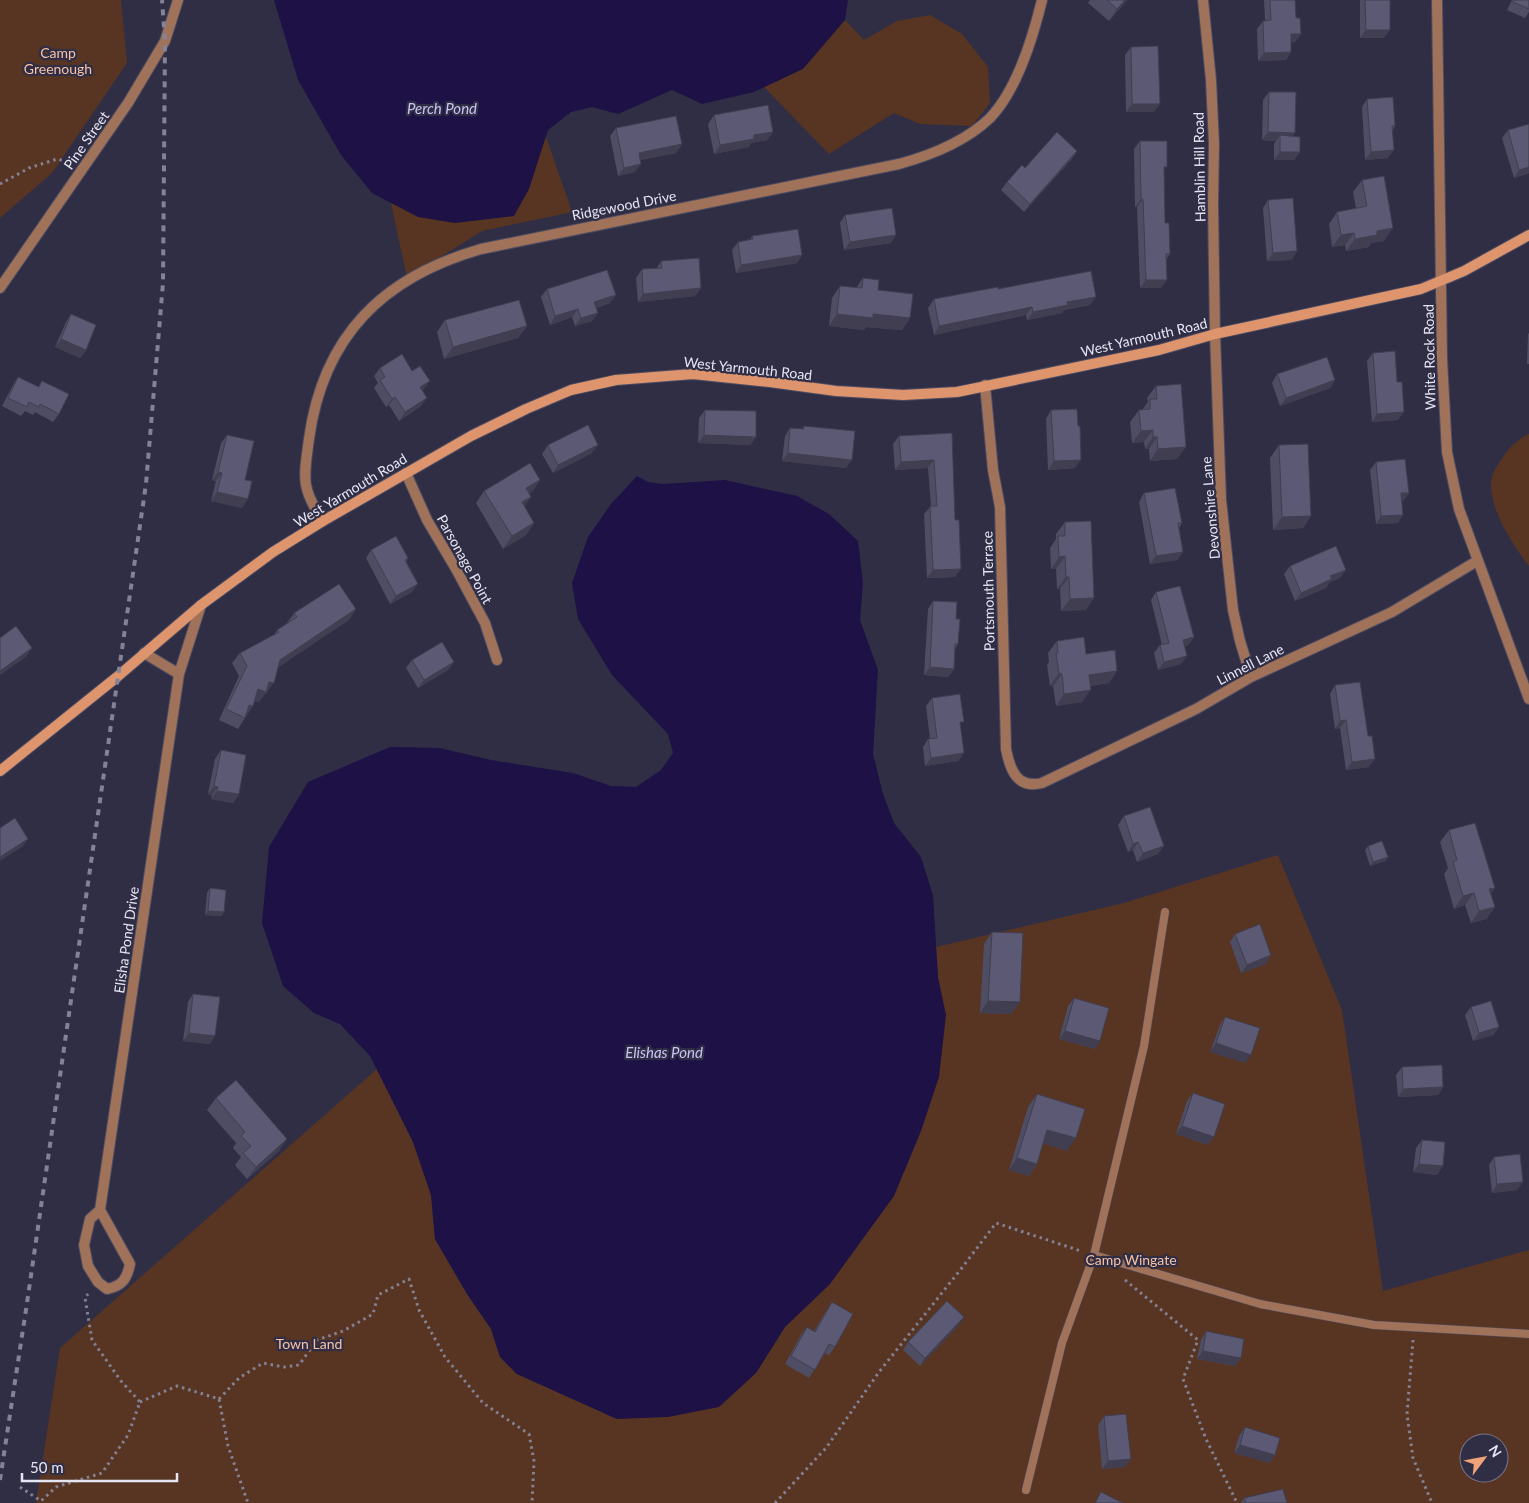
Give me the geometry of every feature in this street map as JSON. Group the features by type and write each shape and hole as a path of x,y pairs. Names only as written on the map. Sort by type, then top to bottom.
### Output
{"main road":[{"name":"West Yarmouth Road","path":"0,771 201,605 273,552 471,436 526,409 571,390 616,380 693,374 770,382 836,392 904,395 957,392 1159,350 1215,334 1404,294 1441,282 1529,235"}],"street":[{"name":"Pine Street","path":"0,288 128,103 165,41 178,0"},
{"name":"Ridgewood Drive","path":"323,521 309,498 306,487 306,469 314,409 322,382 337,351 366,312 384,296 436,265 481,249 899,164 922,158 943,149 978,128 991,116 1004,99 1024,58 1042,0"},
{"name":"Hamblin Hill Road","path":"1203,0 1211,80 1214,144 1215,334"},
{"name":"White Rock Road","path":"1437,0 1443,391 1447,452 1459,509 1529,699"},
{"name":"Devonshire Lane","path":"1215,334 1221,500 1233,610 1251,677"},
{"name":"Portsmouth Terrace","path":"985,385 991,454 1000,507 1001,623 1006,749 1010,766 1018,779 1032,785"},
{"name":"Parsonage Point","path":"406,473 427,520 485,623 497,660"},
{"name":"Linnell Lane","path":"1032,785 1042,783 1196,709 1251,677 1392,612 1477,561"},
{"name":"Elisha Pond Drive","path":"98,1282 88,1266 84,1245 90,1220 100,1210 178,674 201,605"},
{"path":"144,654 178,674"},
{"path":"98,1282 108,1289 116,1287 127,1277 130,1264 100,1210"}],"lane":[{"path":"1026,1490 1062,1344 1094,1255 1144,1046 1164,912"},
{"path":"1094,1255 1260,1304 1374,1325 1529,1334"}],"path":[{"path":"0,184 29,168 57,159 84,166"},
{"path":"775,1503 826,1448 879,1372 961,1270 996,1222 1094,1255"},
{"path":"219,1399 239,1378 263,1363 284,1368 299,1365 317,1340 343,1331 373,1314 378,1295 409,1279 419,1310 444,1357 483,1403 529,1434 534,1461 532,1503"},
{"path":"1124,1279 1198,1340 1183,1379 1206,1439 1237,1503"},
{"path":"98,1282 85,1298 92,1340 121,1381 140,1402"},
{"path":"1415,1327 1411,1351 1408,1414 1413,1458 1432,1503"},
{"path":"20,1487 42,1502 56,1487 102,1472 128,1435 140,1402 177,1386 219,1399"},
{"path":"219,1399 228,1446 248,1503"}],"green space":[{"name":"Camp Greenough","path":"0,0 121,0 127,63 52,173 0,218"},
{"path":"930,15 962,34 988,67 990,103 972,126 920,124 894,113 829,154 724,46 842,23 845,20 864,40 897,21"},
{"path":"543,128 572,212 482,231 407,278 380,151"},
{"path":"1529,434 1529,566 1515,547 1501,522 1492,497 1491,485 1494,472 1505,454 1518,440"},
{"name":"Camp Wingate","path":"1278,855 1342,1010 1383,1291 1529,1250 1529,1503 36,1503 60,1348 377,1069 413,1142 431,1195 435,1239 467,1294 491,1329 500,1357 517,1374 617,1419 756,1373 785,1327 830,1284 938,977 936,947 1124,903"}],"water":[{"name":"Perch Pond","path":"274,0 848,0 845,20 803,69 754,92 702,104 672,90 618,114 592,107 571,112 548,130 529,189 514,216 455,223 418,217 372,193 341,155 298,80"},
{"name":"Elishas Pond","path":"637,476 648,482 663,484 725,480 797,496 829,514 858,541 863,583 860,620 878,670 873,754 883,794 894,823 921,857 933,896 938,977 946,1015 939,1077 921,1131 894,1196 830,1284 785,1327 756,1373 719,1407 668,1417 617,1419 517,1374 500,1357 491,1329 467,1294 435,1239 431,1195 413,1142 370,1056 340,1024 314,1013 283,986 262,923 269,847 308,782 390,747 440,748 491,760 573,773 611,786 636,787 661,770 673,753 668,734 612,675 578,619 572,583 588,537 611,504"}],"building":[{"path":"1107,0 1125,0 1117,9"},
{"path":"1270,0 1295,0 1296,18 1300,18 1301,34 1291,34 1291,52 1264,53 1263,21 1271,20"},
{"path":"1365,0 1390,0 1390,30 1366,30"},
{"path":"1514,0 1529,0 1529,9 1513,2"},
{"path":"1158,46 1160,104 1132,104 1131,47"},
{"path":"1269,92 1296,92 1295,133 1268,132"},
{"path":"1393,97 1395,126 1392,126 1394,150 1371,152 1367,99"},
{"path":"768,105 773,132 754,135 754,139 720,145 714,115"},
{"path":"676,116 682,144 639,153 641,164 624,168 616,128"},
{"path":"1529,124 1529,167 1519,170 1508,130"},
{"path":"1057,132 1077,151 1030,204 1007,182 1022,165 1025,168"},
{"path":"1280,135 1300,137 1300,152 1280,152"},
{"path":"1140,141 1167,141 1167,167 1164,167 1165,223 1169,223 1170,254 1166,254 1167,280 1146,280 1143,199 1141,199"},
{"path":"1384,176 1393,228 1377,231 1377,235 1355,239 1354,233 1341,235 1337,212 1367,206 1362,180"},
{"path":"1293,198 1297,251 1273,253 1268,200"},
{"path":"892,208 896,235 850,242 845,215"},
{"path":"798,229 802,255 741,265 738,242 753,239 752,236"},
{"path":"699,258 701,288 643,294 642,269 662,268 661,261"},
{"path":"607,270 616,295 594,302 598,313 581,318 578,309 555,316 547,289"},
{"path":"1091,271 1096,297 1067,302 1068,305 1033,312 1032,307 939,326 934,299"},
{"path":"863,278 879,280 878,290 913,294 910,318 873,314 873,318 837,314 840,286 862,288"},
{"path":"519,300 527,326 453,347 445,320"},
{"path":"71,314 96,325 86,350 61,339"},
{"path":"1395,351 1397,382 1402,382 1404,412 1377,414 1373,353"},
{"path":"402,354 412,371 420,366 430,381 420,387 427,398 405,412 395,397 392,399 380,380 385,377 380,368"},
{"path":"1327,357 1335,380 1286,398 1277,374"},
{"path":"18,377 39,387 42,381 69,394 59,414 40,404 39,407 29,402 27,407 8,398"},
{"path":"1181,384 1186,447 1158,449 1157,437 1153,437 1153,430 1141,431 1139,410 1150,409 1150,399 1157,399 1156,386"},
{"path":"1077,409 1078,426 1080,426 1081,460 1054,461 1051,410"},
{"path":"705,410 756,411 756,437 704,435"},
{"path":"588,425 598,445 558,465 548,445"},
{"path":"804,426 855,431 852,460 788,453 790,428 804,429"},
{"path":"952,433 955,520 959,520 961,569 933,570 930,506 937,506 934,460 901,462 899,436"},
{"path":"227,435 254,441 245,480 252,481 248,499 217,492 222,473 218,472"},
{"path":"1308,444 1311,516 1282,517 1279,445"},
{"path":"1405,459 1409,493 1401,493 1403,515 1381,516 1376,462"},
{"path":"530,463 540,480 526,488 531,497 522,502 534,523 512,536 484,491"},
{"path":"1175,488 1182,523 1178,523 1183,552 1156,556 1144,493"},
{"path":"1091,521 1094,598 1070,599 1069,577 1066,577 1065,556 1059,557 1058,536 1065,536 1065,522"},
{"path":"396,536 408,558 405,560 418,584 396,596 371,550"},
{"path":"1336,546 1346,570 1330,576 1332,579 1301,593 1290,566"},
{"path":"339,584 356,609 280,660 274,683 269,682 266,692 258,689 253,706 249,705 245,718 226,709 247,666 240,653 279,632 277,630 297,617 294,613"},
{"path":"1180,586 1194,637 1183,640 1187,656 1164,662 1160,645 1169,643 1156,592"},
{"path":"933,601 957,602 956,619 960,619 958,644 955,644 954,669 930,667"},
{"path":"16,626 32,648 0,671 0,638"},
{"path":"1084,637 1086,654 1115,650 1117,671 1089,675 1091,690 1064,694 1062,674 1059,673 1056,653 1058,653 1057,641"},
{"path":"442,642 454,662 424,680 412,660"},
{"path":"1360,682 1368,736 1372,736 1375,759 1352,762 1346,720 1340,721 1335,685"},
{"path":"960,694 964,722 960,722 964,753 931,758 928,739 937,738 932,698"},
{"path":"221,750 246,755 239,794 217,791 218,787 214,786"},
{"path":"1150,807 1164,846 1143,853 1138,842 1133,844 1124,816"},
{"path":"15,818 28,839 0,857 0,828"},
{"path":"1475,823 1495,888 1489,889 1495,907 1479,911 1474,893 1463,896 1453,862 1457,860 1449,830"},
{"path":"1382,841 1388,857 1373,862 1368,846"},
{"path":"210,888 226,890 224,912 208,911"},
{"path":"1260,924 1271,955 1247,965 1235,934"},
{"path":"992,932 1023,933 1020,1002 988,1001"},
{"path":"193,994 220,997 215,1036 189,1033"},
{"path":"1074,998 1109,1008 1100,1041 1065,1031"},
{"path":"1491,1001 1499,1027 1479,1033 1471,1007"},
{"path":"1225,1017 1260,1028 1251,1055 1216,1043"},
{"path":"1442,1065 1443,1087 1403,1089 1402,1067"},
{"path":"236,1080 287,1139 256,1167 243,1153 251,1146 241,1136 245,1132 216,1098"},
{"path":"1193,1093 1225,1104 1214,1137 1182,1126"},
{"path":"1037,1094 1085,1109 1076,1138 1047,1130 1037,1164 1017,1158"},
{"path":"1422,1140 1445,1142 1443,1166 1419,1164"},
{"path":"1520,1154 1523,1182 1497,1184 1494,1157"},
{"path":"947,1301 964,1317 925,1358 908,1342"},
{"path":"832,1302 853,1314 835,1347 829,1344 815,1370 791,1356 807,1327 815,1332"},
{"path":"1206,1331 1244,1339 1241,1358 1203,1351"},
{"path":"1126,1414 1131,1459 1108,1461 1104,1416"},
{"path":"1245,1427 1280,1438 1275,1455 1240,1445"},
{"path":"1283,1489 1287,1503 1246,1503 1244,1498"},
{"path":"1101,1492 1123,1503 1095,1503"}],"railway":[{"path":"0,1480 146,484 163,283 165,41 162,0"}],"park label":[{"name":"Town Land","path":"309,1343"}]}
